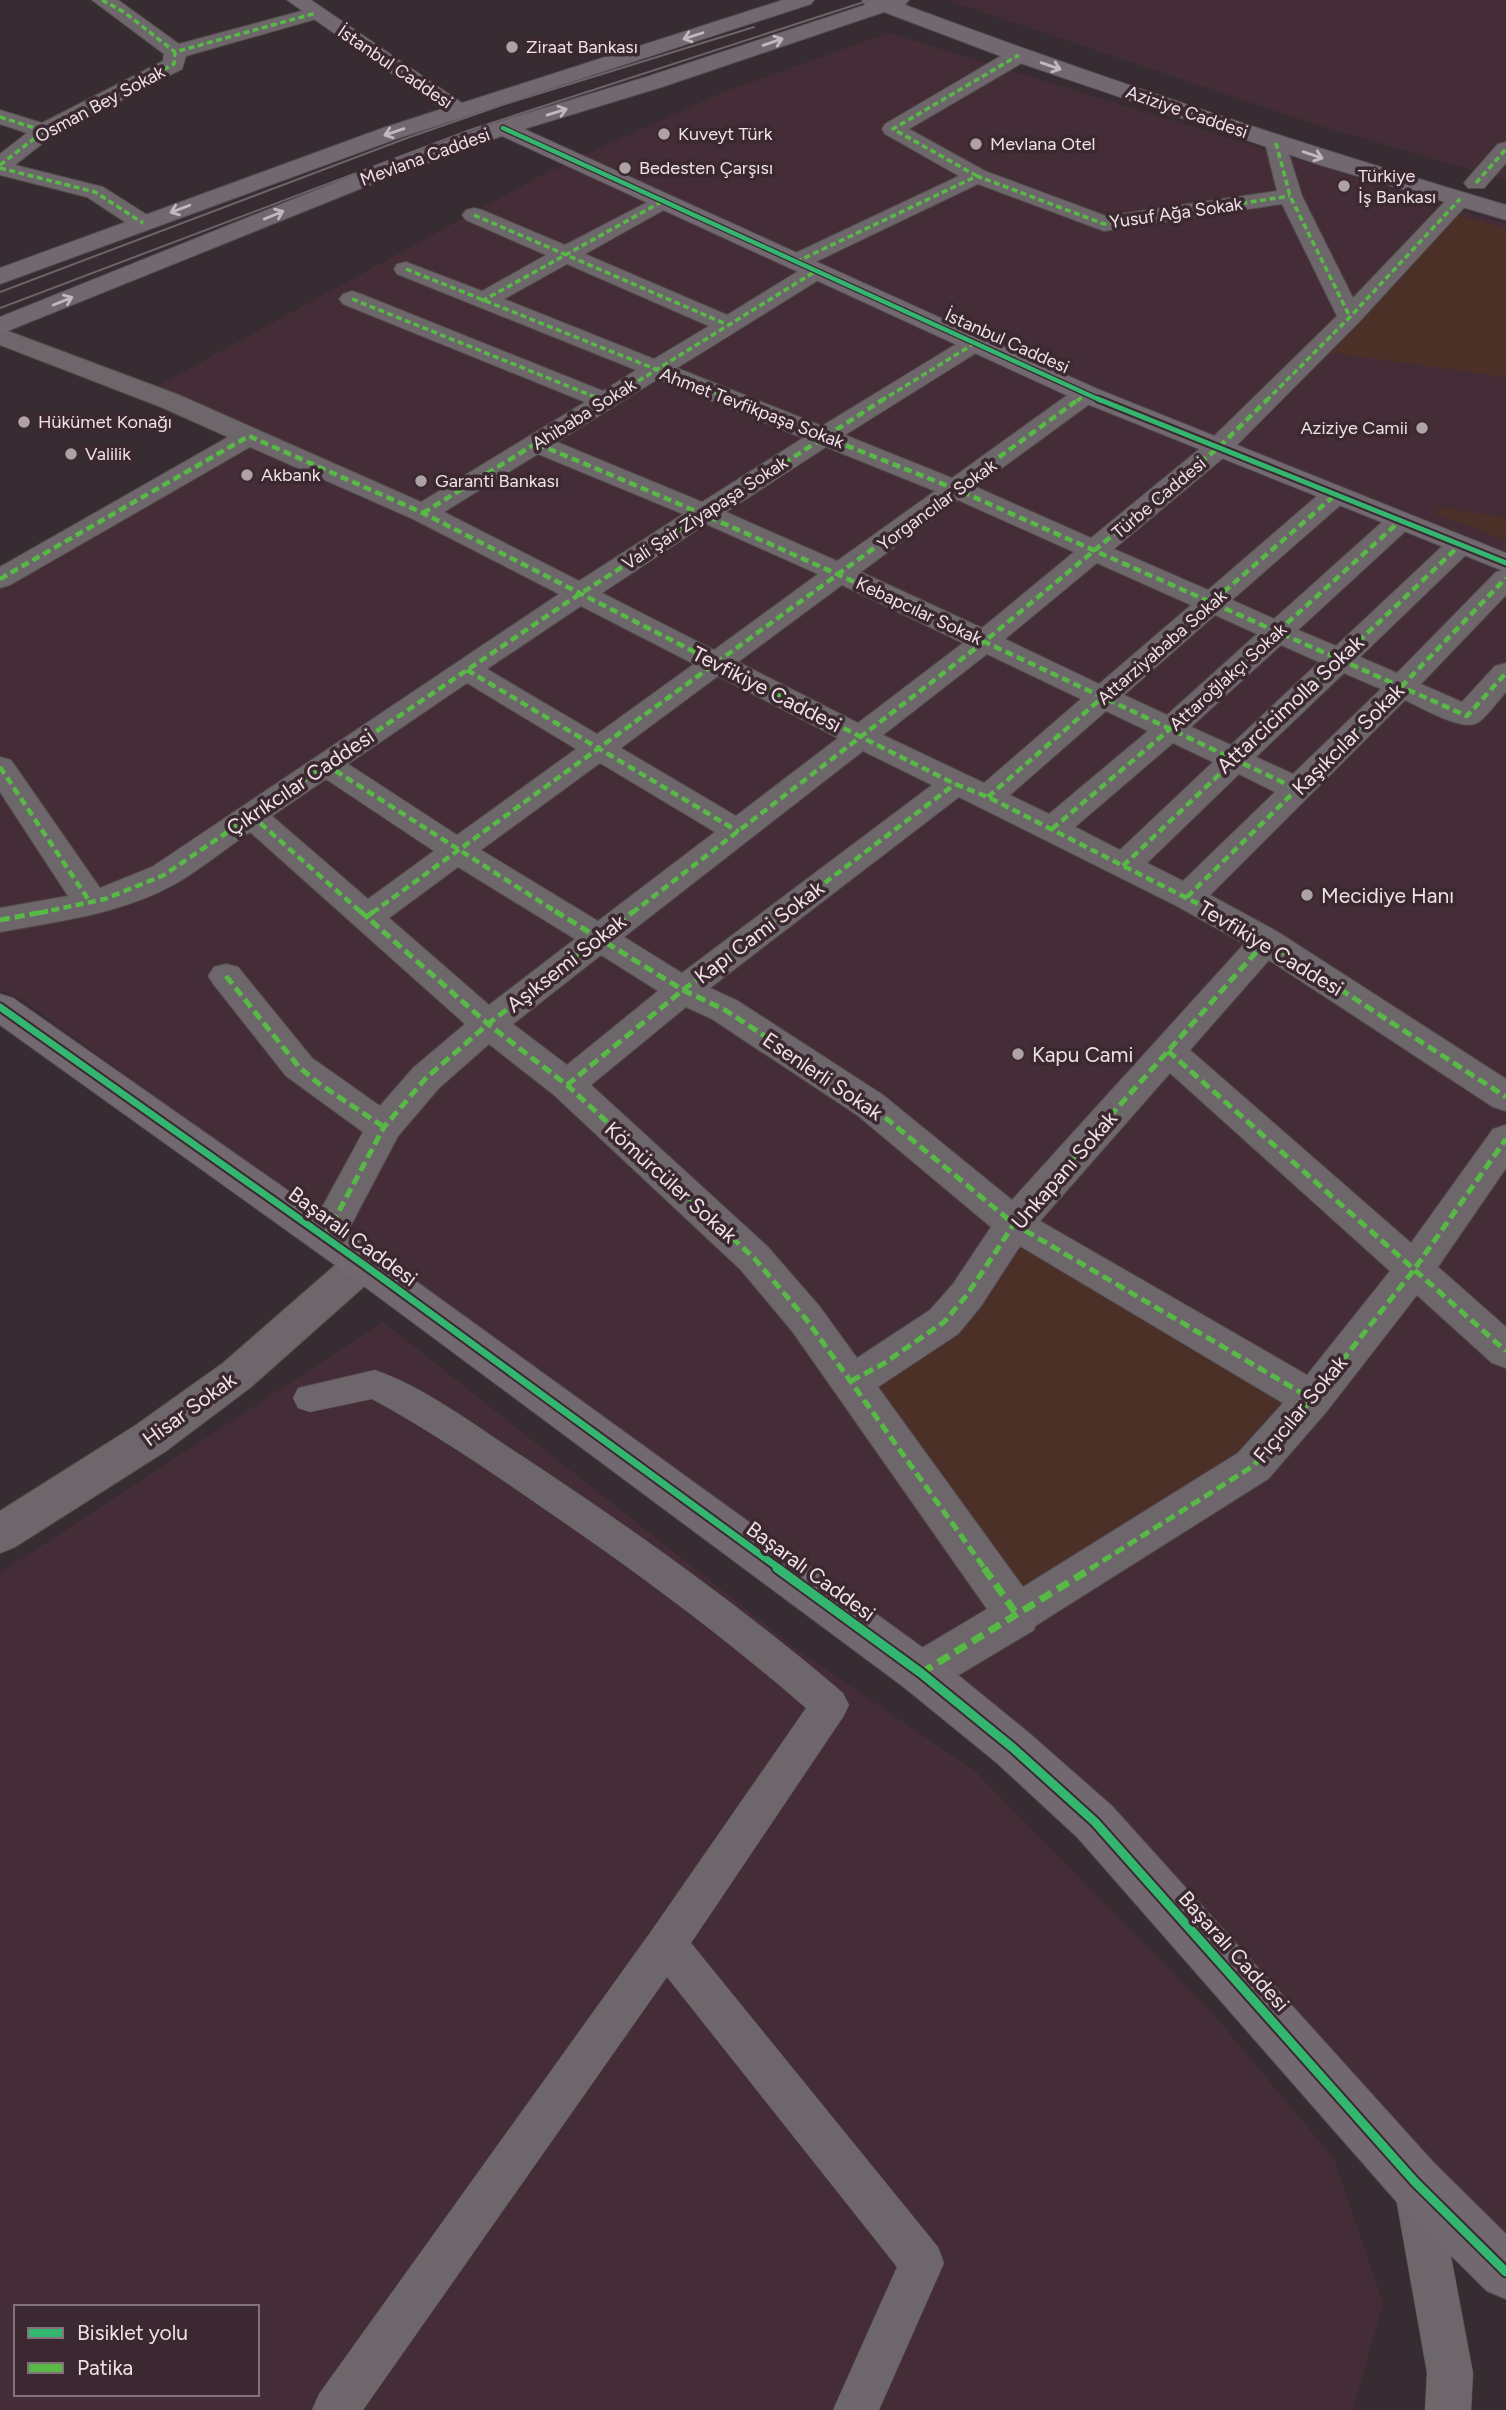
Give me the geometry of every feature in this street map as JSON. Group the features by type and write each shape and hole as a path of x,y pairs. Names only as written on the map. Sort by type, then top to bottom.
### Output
{"main road":[{"name":"Mevlana Caddesi","path":"0,277 337,151 804,0"},
{"name":"Aziziye Caddesi","path":"919,0 1468,191 1506,213"},
{"name":"Mevlana Caddesi","path":"0,326 353,183 503,128 654,82 884,2"},
{"name":"Aziziye Caddesi","path":"884,2 1019,55 1276,143 1468,191 1506,192"},
{"name":"İstanbul Caddesi","path":"312,5 458,110"},
{"name":"İstanbul Caddesi","path":"503,128 1086,394 1506,563"},
{"name":"Başaralı Caddesi","path":"0,1007 363,1264 922,1674 1013,1748 1095,1822 1415,2182 1506,2272"}],"street":[{"path":"102,0 124,12 175,52"},
{"name":"Osman Bey Sokak","path":"0,167 44,131 174,64 175,52 312,5"},
{"name":"Yusuf Ağa Sokak","path":"1019,55 893,129 976,176 1104,224 1290,196"},
{"path":"0,117 44,131"},
{"path":"1276,143 1290,196 1350,317"},
{"name":"Türbe Caddesi","path":"860,737 985,641 1217,448 1350,317 1506,149"},
{"name":"Osman Bey Sokak","path":"0,167 94,192 143,223"},
{"path":"806,267 976,176"},
{"path":"482,301 663,201"},
{"path":"474,215 728,325"},
{"name":"Ahibaba Sokak","path":"423,513 728,325 806,267"},
{"name":"Ahmet Tevfikpaşa Sokak","path":"406,269 958,490 1467,716 1506,673"},
{"path":"352,299 606,401"},
{"name":"Tevfikiye Caddesi","path":"0,335 170,401 423,513 860,737 955,784 988,797 1187,897 1266,941 1506,1097"},
{"name":"Vali Şair Ziyapaşa Sokak","path":"579,595 823,435 975,343"},
{"name":"Yorgancılar Sokak","path":"365,918 958,490 1086,394"},
{"path":"0,579 249,436"},
{"name":"Kebapcılar Sokak","path":"537,444 705,513 842,574 1297,789"},
{"name":"Attarziyababa Sokak","path":"988,797 1335,495"},
{"name":"Attaroğlakçı Sokak","path":"1052,829 1170,729 1400,521"},
{"name":"Attarcicimolla Sokak","path":"1123,866 1232,759 1460,545"},
{"name":"Kaşıkcılar Sokak","path":"1187,897 1401,687 1506,578"},
{"name":"Çıkrıkcılar Caddesi","path":"0,920 90,902 141,888 579,595"},
{"path":"467,670 739,832"},
{"name":"Aşıksemi Sokak","path":"325,1237 384,1127 426,1078 488,1024 860,737"},
{"name":"Esenlerli Sokak","path":"325,764 456,850 598,938 683,990 725,1010 870,1105 1014,1224 1312,1399"},
{"path":"0,767 90,902"},
{"name":"Kapı Cami Sokak","path":"567,1085 683,990 955,784"},
{"name":"Kömürcüler Sokak","path":"251,815 488,1024 567,1085 754,1258 806,1319 1018,1616"},
{"name":"Unkapanı Sokak","path":"850,1381 883,1364 944,1322 968,1295 1014,1224 1266,941"},
{"path":"226,976 299,1067 318,1083 384,1127"},
{"path":"1168,1051 1506,1351"},
{"name":"Fıçıcılar Sokak","path":"922,1674 1253,1466 1312,1399 1413,1271 1506,1139"},
{"name":"Hisar Sokak","path":"0,1534 151,1438 237,1376 363,1264"}],"lane":[{"path":"310,1398 375,1384 429,1413 627,1544 763,1646 830,1705 666,1944 335,2410"},
{"path":"666,1944 922,2263 856,2410"},
{"path":"1415,2182 1450,2372 1448,2410"}],"shaded area":[{"path":"947,0 1506,0 1506,180 1317,125"},
{"path":"889,33 1506,224 1506,2259 960,1678 811,1567 673,1488 399,1278 328,1213 254,1169 20,998 0,990 0,583 252,444 141,395 542,175 721,93"},
{"path":"1455,214 1506,229 1506,377 1326,352"},
{"path":"1437,507 1506,518 1506,540 1436,514"},
{"path":"1025,1244 1284,1399 1236,1453 1022,1594 871,1391 960,1332"},
{"path":"383,1322 800,1652 975,1771 1212,2013 1334,2159 1383,2303 1353,2410 0,2410 0,1573"}],"tram line":[{"path":"0,308 470,130 870,0"},
{"path":"0,292 407,138 502,105 754,27"}],"marked path":[{"path":"102,0 124,12 175,52"},
{"path":"0,165 44,131 174,64 175,52 316,13"},
{"path":"977,176 893,129 1019,55"},
{"path":"0,117 44,131"},
{"path":"1276,143 1290,196 1350,317"},
{"path":"1476,183 1506,149"},
{"path":"0,168 95,192 143,223"},
{"path":"796,262 977,176 1104,224 1290,196"},
{"path":"325,1237 384,1127 426,1078 488,1024 985,641 1218,448 1350,317 1460,199"},
{"path":"482,301 663,201"},
{"path":"474,215 728,325"},
{"path":"406,269 958,490 1467,716 1506,673"},
{"path":"423,513 816,271"},
{"path":"352,299 606,401"},
{"path":"0,920 105,899 145,885 164,875 566,603 769,471 975,343"},
{"path":"365,918 1086,394"},
{"path":"0,579 249,436 423,513 861,737 1187,897 1266,941 1506,1097"},
{"path":"537,444 705,513 842,574 1297,789"},
{"path":"988,797 1335,495"},
{"path":"1052,829 1170,729 1400,521"},
{"path":"1123,866 1460,545"},
{"path":"1187,897 1401,687 1506,578"},
{"path":"467,670 739,832"},
{"path":"325,764 456,850 683,990 725,1010 870,1105 1014,1224 1312,1399"},
{"path":"0,767 90,902"},
{"path":"567,1085 683,990 955,784"},
{"path":"251,815 488,1024 567,1085 754,1258 806,1319 1018,1616"},
{"path":"851,1381 883,1364 944,1322 967,1295 1014,1224 1266,941"},
{"path":"226,976 299,1067 318,1083 384,1127"},
{"path":"1168,1051 1506,1351"},
{"path":"921,1673 1201,1501 1253,1466 1312,1399 1413,1271 1506,1139"}],"cycle path":[{"path":"503,128 1086,394 1506,563"},
{"path":"0,1007 363,1264 921,1673 1013,1748 1095,1822 1415,2182 1506,2272"}],"place":[{"name":"Ziraat Bankası","path":"512,47"},
{"name":"Kuveyt Türk","path":"664,134"},
{"name":"Mevlana Otel","path":"976,144"},
{"name":"Bedesten Çarşısı","path":"625,168"},
{"name":"Türkiye İş Bankası","path":"1344,186"},
{"name":"Hükümet Konağı","path":"24,422"},
{"name":"Aziziye Camii","path":"1422,428"},
{"name":"Valilik","path":"71,454"},
{"name":"Akbank","path":"247,475"},
{"name":"Garanti Bankası","path":"421,481"},
{"name":"Mecidiye Hanı","path":"1307,895"},
{"name":"Kapu Cami","path":"1018,1054"}]}
